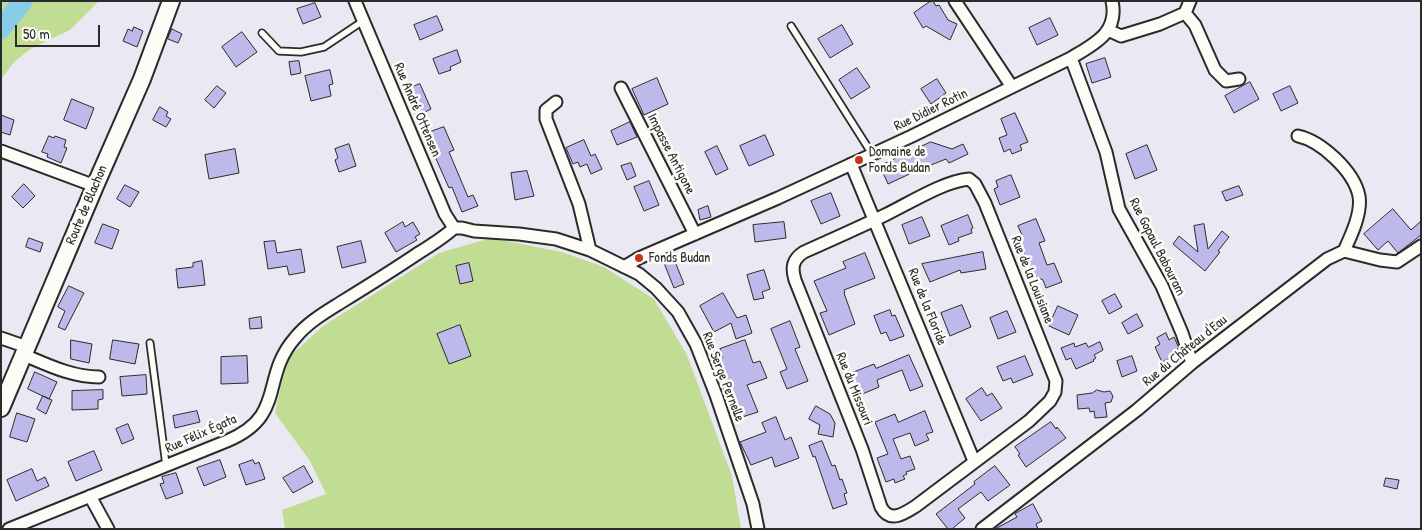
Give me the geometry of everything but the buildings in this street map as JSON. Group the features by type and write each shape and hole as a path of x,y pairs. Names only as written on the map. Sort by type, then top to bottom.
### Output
{"street":[{"name":"Route de Blachon","path":"1,408 94,186 142,79 171,1"},
{"name":"Rue André Ottensen","path":"355,1 445,214 454,228"},
{"path":"955,1 1012,87"},
{"path":"1112,1 1112,21 1108,30 1121,36 1160,24 1185,13 1190,1"},
{"path":"1185,13 1195,25 1215,70 1226,81 1239,79"},
{"name":"Rue Didier Rotin","path":"624,267 639,258 912,136 1071,58 1094,44 1108,30"},
{"name":"Rue Gopaul Babouram","path":"1071,58 1106,152 1119,209 1162,286 1182,332 1192,363"},
{"name":"Impasse Antigone","path":"621,88 694,234"},
{"path":"556,102 546,110 546,119 579,204 590,250"},
{"path":"1298,136 1307,138 1322,146 1345,169 1359,196 1359,206 1351,236 1344,251 1397,262 1421,246"},
{"path":"1,152 94,186"},
{"name":"Rue de la Floride","path":"851,164 974,462"},
{"name":"Rue de la Louisiane","path":"875,220 961,180 969,179 975,184 985,203 1056,381 1055,392 1050,401 1029,421 974,462"},
{"name":"Rue du Missouri","path":"875,220 804,252 794,260 792,270 862,449 883,511 891,517 905,513 974,462"},
{"name":"Rue Serge Pernelle","path":"454,228 556,238 590,250 639,274 656,288 678,312 691,332 716,395 753,504 758,529"},
{"name":"Rue Félix Égata","path":"9,529 238,436 252,427 265,410 285,351 303,330 329,310 412,258 447,235 454,228"},
{"name":"Rue du Château d'Eau","path":"982,529 1137,410 1192,363 1326,259 1344,251"},
{"path":"1,338 64,372 84,376 99,376"},
{"path":"90,496 108,529"}],"lane":[{"path":"262,33 279,51 301,52 324,47 364,24"},
{"path":"791,26 872,154"},
{"path":"150,343 166,465"}],"green space":[{"path":"1,1 99,1 70,30 32,48 15,61 1,79"},
{"path":"491,238 562,252 604,267 654,299 687,355 732,476 741,529 285,529 282,510 326,494 310,461 275,413 287,359 323,326 439,253"}],"waterway":[{"path":"1,29 23,1"}],"place":[{"name":"Domaine de Fonds Budan","path":"859,160"},
{"name":"Fonds Budan","path":"639,258"}]}
